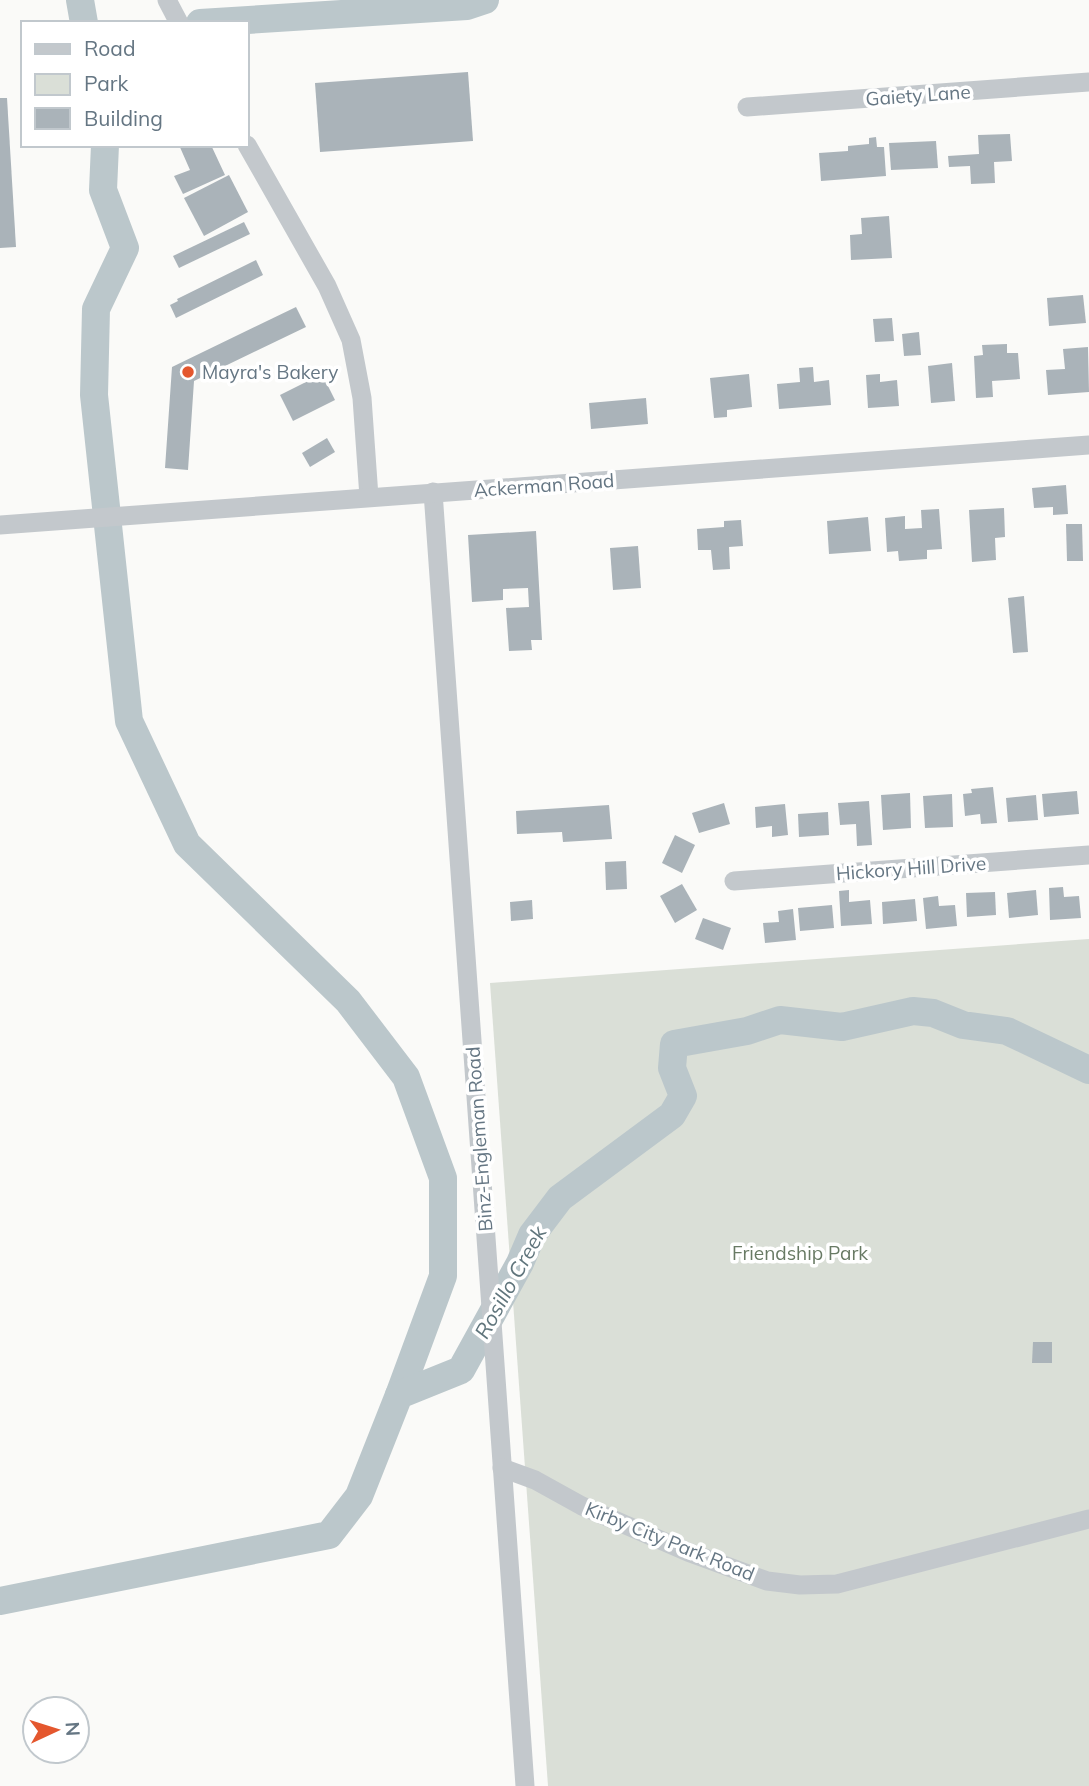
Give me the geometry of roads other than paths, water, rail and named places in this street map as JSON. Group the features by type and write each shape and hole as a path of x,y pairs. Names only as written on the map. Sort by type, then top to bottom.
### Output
{"street":[{"path":"167,0 178,21"},
{"name":"Gaiety Lane","path":"747,107 1089,82"},
{"path":"248,147 327,286 351,340 362,398 369,497"},
{"name":"Ackerman Road","path":"0,525 1089,445"},
{"name":"Binz-Engleman Road","path":"433,492 525,1786"},
{"name":"Hickory Hill Drive","path":"734,881 1089,855"},
{"name":"Kirby City Park Road","path":"502,1468 535,1480 582,1506 688,1552 767,1581 800,1585 836,1584 1089,1519"}],"waterway":[{"path":"80,0 84,21"},
{"path":"231,21 467,6 485,0"},
{"path":"105,147 103,190 125,248 96,309 94,395 129,721 187,844 348,1001 406,1077 443,1178 443,1276 399,1395"},
{"name":"Rosillo Creek","path":"0,1601 329,1535 359,1496 399,1395 461,1370 520,1263 532,1235 560,1198 672,1115 683,1096 672,1068 674,1044 747,1031 780,1020 842,1027 913,1011 933,1013 963,1025 1007,1031 1089,1070"}],"place":[{"name":"Mayra's Bakery","path":"188,372"}],"park label":[{"name":"Friendship Park","path":"800,1253"}]}
